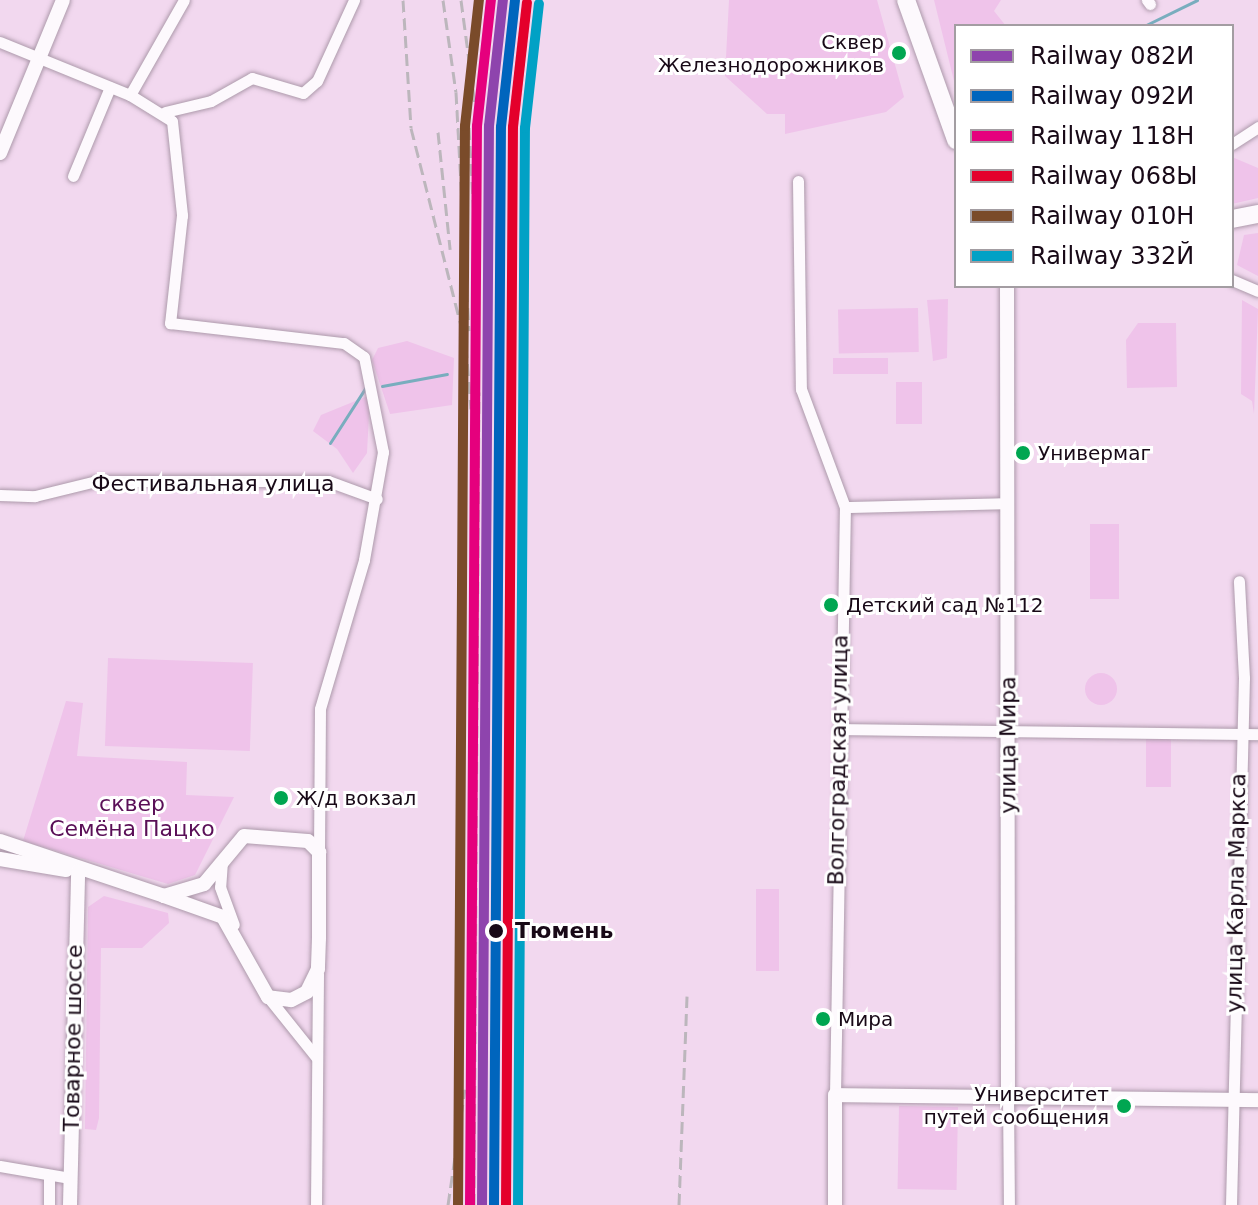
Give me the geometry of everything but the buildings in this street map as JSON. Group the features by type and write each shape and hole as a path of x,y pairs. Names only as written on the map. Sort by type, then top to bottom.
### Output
{"main road":[{"path":"909,6 954,134"},
{"path":"1234,219 1258,214"}],"street":[{"path":"0,153 63,0"},
{"path":"130,95 184,0"},
{"path":"0,42 165,112 211,101 252,78 303,93 317,81 354,0"},
{"path":"73,176 110,87"},
{"path":"165,112 182,165 170,323 344,343 364,357 383,429 377,499 320,709 316,1205"},
{"path":"1234,139 1258,127"},
{"name":"Волгоградская улица","path":"798,181 801,389 845,507 835,1205"},
{"path":"1234,281 1258,291"},
{"name":"улица Мира","path":"1007,288 1009,1205"},
{"name":"Фестивальная улица","path":"0,495 49,494 96,481 328,481 377,499"},
{"path":"845,507 1008,503"},
{"name":"улица Карла Маркса","path":"1231,1205 1241,734 1239,581"},
{"path":"840,729 1258,734"},
{"path":"164,896 204,884 223,853 257,834 295,835 319,852"},
{"path":"0,841 78,871 223,917 237,932"},
{"path":"223,853 220,887 237,932 268,997 316,1057"},
{"path":"0,859 78,871"},
{"name":"Товарное шоссе","path":"70,1205 78,871"},
{"path":"268,997 300,998 318,969"},
{"path":"835,1095 1258,1100"},
{"path":"0,1166 49,1177 70,1178"},
{"path":"49,1177 49,1205"}],"green space":[{"name":"Сквер Железнодорожников","path":"729,0 877,0 904,97 886,112 785,134 785,114 767,114 725,76"},
{"path":"934,0 1001,0 994,11 1004,24 954,24 954,81"},
{"path":"1234,158 1258,168 1258,198 1234,204"},
{"path":"1258,233 1258,276 1237,265 1244,235"},
{"path":"948,299 947,358 933,361 927,300"},
{"path":"1242,300 1258,309 1254,414 1252,401 1241,394"},
{"path":"918,308 919,352 839,353 838,309"},
{"path":"1138,323 1176,323 1177,387 1127,388 1126,340"},
{"path":"407,341 454,358 452,405 390,414 372,360 378,348"},
{"path":"833,358 888,358 888,374 833,374"},
{"path":"896,382 922,382 922,424 896,424"},
{"path":"370,395 367,453 353,473 337,449 313,431 321,415"},
{"path":"1090,524 1119,524 1119,599 1090,599"},
{"path":"108,658 253,663 250,751 105,746"},
{"path":"1101,673 1112,678 1117,689 1112,700 1101,705 1090,700 1085,689 1090,678"},
{"name":"сквер Семёна Пацко","path":"66,701 83,703 77,756 187,762 186,795 234,797 195,875 168,884 23,841"},
{"path":"1146,737 1171,737 1171,787 1146,787"},
{"path":"756,889 779,889 779,971 756,971"},
{"path":"104,896 168,913 169,923 142,948 101,948 99,1118 96,1130 85,1129 88,907"},
{"path":"899,1106 958,1107 957,1190 898,1189"}],"waterway":[{"path":"1148,24 1197,0"},
{"path":"382,386 447,374"},
{"path":"330,443 366,387"}],"railway":[{"path":"403,0 411,128 466,346 471,409"},
{"path":"443,0 456,92 469,331"},
{"path":"461,0 475,105"},
{"path":"467,92 474,216"},
{"path":"438,132 450,249"},
{"path":"474,1205 479,392"},
{"path":"679,1205 687,996"},
{"path":"448,1205 465,1089"}],"rail line":[{"name":"010Н","path":"458,1205 465,126 479,0"},
{"name":"118Н","path":"470,1205 477,126 491,0"},
{"name":"082И","path":"482,1205 489,126 503,0"},
{"name":"092И","path":"494,1205 501,127 515,1"},
{"name":"068Ы","path":"506,1205 513,127 527,3"},
{"name":"332Й","path":"518,1205 525,128 539,4"}],"place":[{"name":"Сквер Железнодорожников","path":"899,53"},
{"name":"Универмаг","path":"1023,453"},
{"name":"Детский сад №112","path":"831,605"},
{"name":"Ж/д вокзал","path":"281,798"},
{"name":"Тюмень","path":"496,931"},
{"name":"Мира","path":"823,1019"},
{"name":"Университет путей сообщения","path":"1124,1106"}]}
